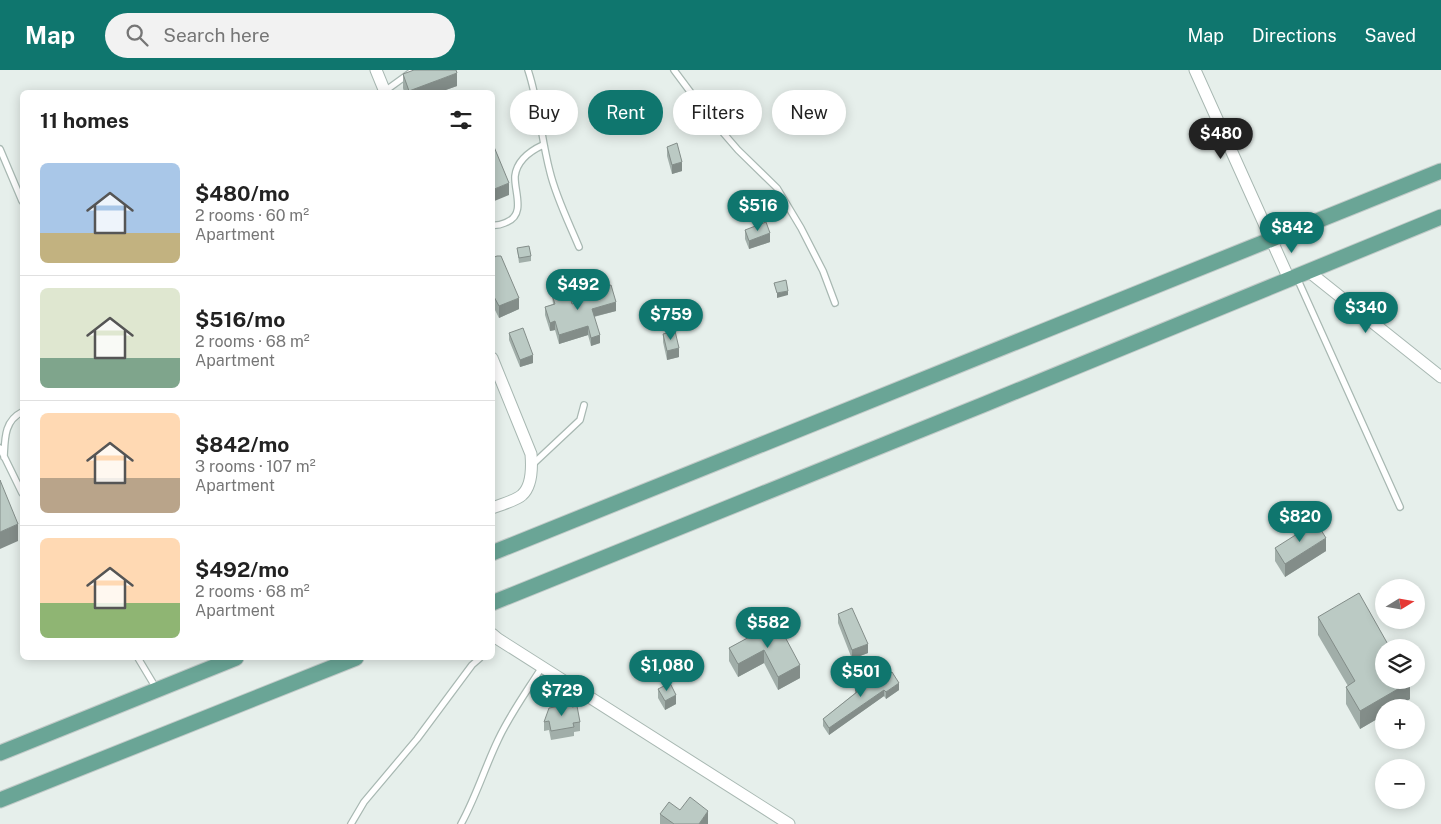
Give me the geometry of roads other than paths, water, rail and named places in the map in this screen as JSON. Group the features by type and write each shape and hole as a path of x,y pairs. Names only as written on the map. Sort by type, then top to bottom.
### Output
{"main road":[{"path":"495,552 1441,171"},
{"path":"495,602 976,408 1441,217"},
{"path":"0,753 231,660"},
{"path":"0,800 351,660"}],"street":[{"path":"376,70 384,90"},
{"path":"1195,70 1272,240 1298,275 1438,372"},
{"path":"495,365 531,454 532,465 530,478 522,495 495,507"},
{"path":"495,640 542,667 789,824"}],"lane":[{"path":"388,90 414,70"},
{"path":"528,70 536,94 543,145 550,174 579,248"},
{"path":"674,70 706,113 738,150 777,188 801,228 823,271 835,303"},
{"path":"495,225 499,226 512,220 518,211 515,175 522,160 530,152 543,145"},
{"path":"0,149 20,196"},
{"path":"1298,275 1400,506"},
{"path":"532,465 580,420 584,405"},
{"path":"4,456 6,430 20,413"},
{"path":"0,448 20,489"},
{"path":"139,660 157,690"},
{"path":"351,824 364,802 417,739 478,660"},
{"path":"461,824 478,791 487,763 500,736 542,667"}]}
